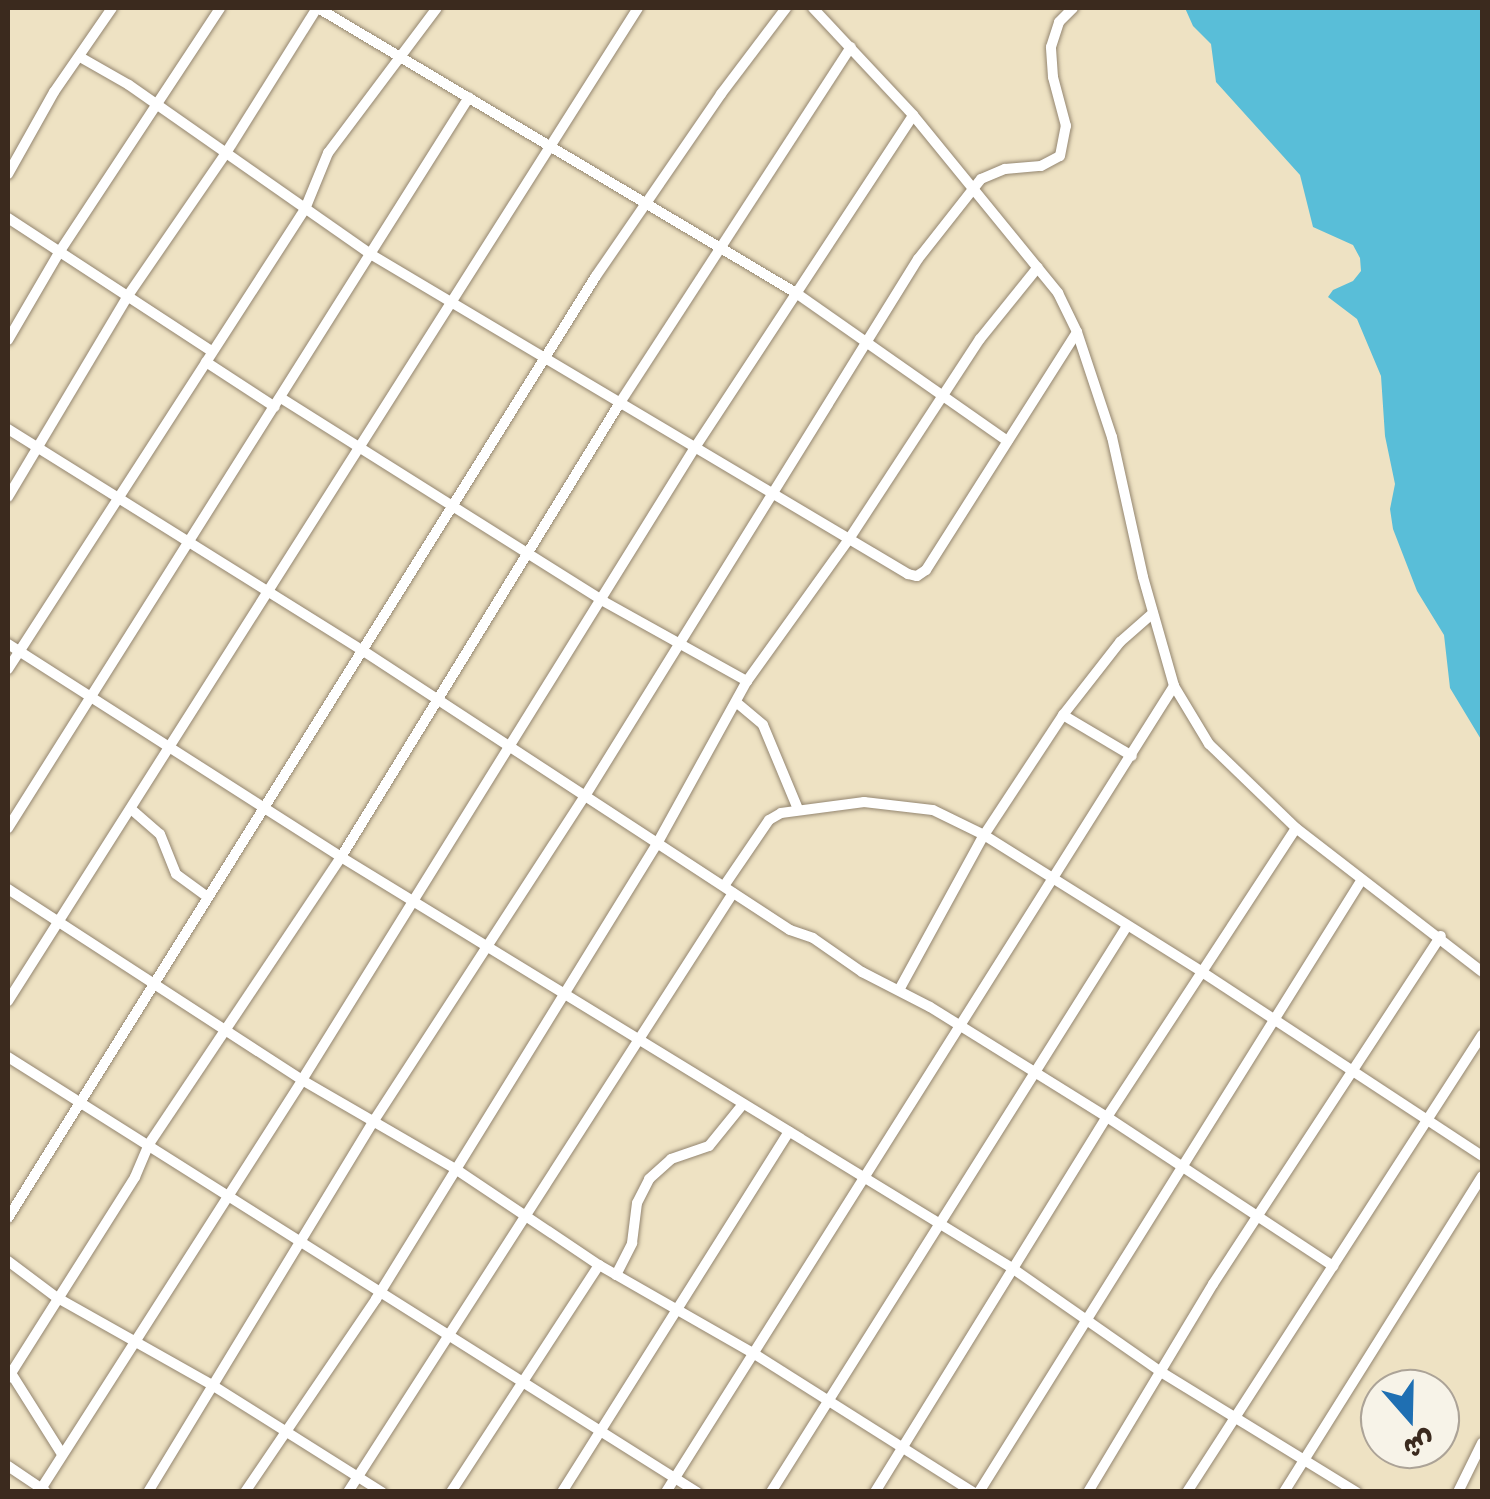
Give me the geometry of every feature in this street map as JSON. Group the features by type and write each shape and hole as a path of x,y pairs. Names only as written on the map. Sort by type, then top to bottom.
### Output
{"street":[{"path":"8,174 54,92 112,8"},
{"path":"8,340 60,250 158,108 220,8"},
{"path":"8,497 127,297 226,152 317,8 404,56 796,292 870,340 1008,441"},
{"path":"8,669 305,209 328,153 437,8"},
{"path":"8,1001 638,8"},
{"path":"8,1218 646,200 786,8"},
{"path":"813,8 974,187 1038,267 1077,332 1112,437 1174,686 1226,764 1361,881 1441,936 1482,972"},
{"path":"148,1492 375,1118 585,796 918,259 974,187 992,173 1051,162 1064,148 1066,126 1050,48 1059,22 1073,8"},
{"path":"62,1454 8,1373 136,1177 148,1144 341,857 622,401 851,47"},
{"path":"80,56 129,85 372,255 916,576 926,570 1077,332"},
{"path":"8,828 469,97"},
{"path":"8,1466 42,1490 131,1342 229,1195 603,601 694,448 913,115"},
{"path":"8,218 278,402 360,448 603,601 746,682"},
{"path":"244,1492 379,1293 658,842 746,682 850,539 943,392 1038,267"},
{"path":"8,430 362,650 728,890 1107,1116 1333,1266"},
{"path":"899,990 984,835 1063,715 1120,642 1153,613"},
{"path":"8,644 341,857 1012,1268 1160,1372 1356,1492"},
{"path":"666,1492 756,1355 958,1024 1174,686"},
{"path":"736,702 764,725 798,809"},
{"path":"1063,715 1132,756"},
{"path":"348,1492 639,1042 769,820 798,809 864,802 905,804 933,810 984,835 1049,880 1276,1019 1349,1072 1482,1156"},
{"path":"131,809 160,834 176,874 208,897"},
{"path":"875,1492 1107,1116 1296,828"},
{"path":"8,890 59,919 302,1080 375,1118 454,1168 598,1265 756,1355 976,1492 1361,881"},
{"path":"772,1492 1127,926"},
{"path":"1088,1492 1256,1216 1441,936"},
{"path":"1187,1492 1482,1035"},
{"path":"8,1057 303,1239 379,1293 696,1492"},
{"path":"616,1276 632,1243 636,1203 648,1178 671,1159 708,1146 743,1104"},
{"path":"562,1492 789,1132"},
{"path":"1284,1492 1482,1176"},
{"path":"8,1261 56,1297 212,1385 382,1492"},
{"path":"452,1492 598,1265"},
{"path":"1458,1492 1482,1443"}],"water":[{"path":"1185,8 1482,8 1482,741 1450,688 1444,635 1417,591 1393,529 1390,509 1395,484 1385,436 1381,376 1357,319 1328,297 1333,290 1353,281 1361,271 1360,258 1353,245 1313,227 1300,175 1216,82 1211,44 1193,26"}]}
